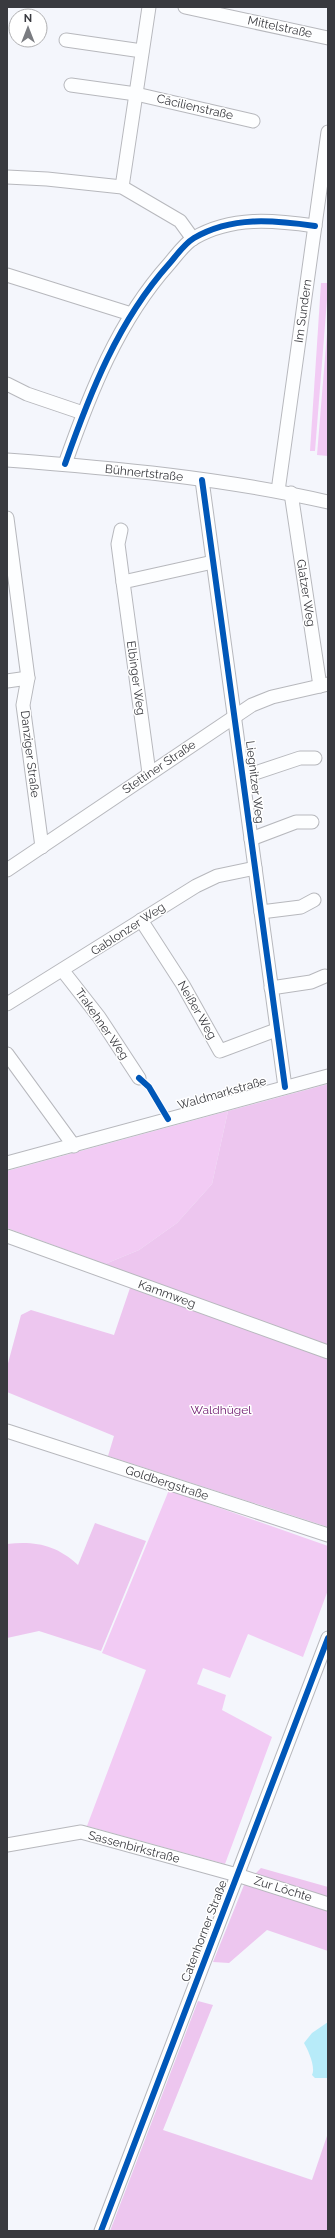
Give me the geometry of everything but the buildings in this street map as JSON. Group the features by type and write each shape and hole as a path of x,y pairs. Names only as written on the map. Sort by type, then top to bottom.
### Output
{"street":[{"path":"122,187 148,7"},
{"name":"Mittelstraße","path":"185,7 328,38"},
{"path":"66,40 142,51"},
{"name":"Cäcilienstraße","path":"71,85 136,94 253,121"},
{"name":"Im Sundern","path":"278,491 328,132"},
{"path":"7,177 47,179 122,187 180,220 193,239"},
{"path":"65,464 82,413 96,380 131,314 157,277 193,239 223,227 248,220 274,220 315,226"},
{"path":"7,275 131,314"},
{"path":"7,384 27,394 82,413"},
{"name":"Bühnertstraße","path":"7,460 65,464 202,480 291,493 328,502"},
{"name":"Liegnitzer Weg","path":"202,480 235,716 276,1030 285,1086"},
{"name":"Glatzer Weg","path":"291,493 324,685"},
{"name":"Danziger Straße","path":"7,518 10,563 28,678 24,705 42,847"},
{"name":"Elbinger Weg","path":"121,530 118,544 149,773"},
{"path":"123,582 213,562"},
{"path":"7,681 28,678"},
{"name":"Stettiner Straße","path":"7,870 252,705 272,697 324,685"},
{"name":"Liegnitzer Weg","path":"243,777 300,758 316,758"},
{"name":"Liegnitzer Weg","path":"251,839 296,822 312,822"},
{"name":"Gablonzer Weg","path":"7,1004 63,971 141,920 218,876 255,868"},
{"path":"261,912 301,907 314,900"},
{"name":"Neißer Weg","path":"141,920 183,985 220,1051 276,1030"},
{"name":"Trakehner Weg","path":"63,971 99,1017 139,1078"},
{"path":"271,988 311,982 325,976"},
{"path":"7,1054 74,1146"},
{"name":"Waldmarkstraße","path":"7,1163 74,1146 285,1086 328,1076"},
{"name":"Kammweg","path":"7,1236 328,1352"},
{"name":"Goldbergstraße","path":"7,1431 328,1535"},
{"name":"Catenhorner Straße","path":"101,2231 328,1638"},
{"name":"Sassenbirkstraße","path":"7,1845 81,1832 237,1875"},
{"name":"Zur Löchte","path":"237,1875 328,1904"}],"shaded area":[{"path":"321,283 328,283 328,287 315,451 310,451"},
{"path":"328,321 328,456 317,455"},
{"path":"228,1111 212,1184 177,1223 139,1250 105,1264 7,1228 7,1171"},
{"path":"169,1490 328,1546 328,1590 303,1657 248,1634 230,1678 203,1668 197,1684 226,1695 222,1710 272,1737 225,1864 87,1826 146,1670 102,1653"}],"green space":[{"path":"328,1084 328,1346 105,1264 139,1250 177,1223 212,1184 228,1111"},
{"name":"Waldhügel","path":"130,1288 328,1359 328,1527 108,1456 114,1436 7,1392 7,1367 21,1315 31,1310 114,1335"},
{"path":"95,1523 146,1541 101,1651 39,1631 7,1638 7,1544 27,1543 45,1546 62,1553 78,1565"},
{"path":"261,1868 328,1887 328,1951 267,1930 229,1963 213,1962 244,1885"},
{"path":"198,2001 213,2005 163,2130 312,2180 328,2133 328,2231 110,2231"}],"water":[{"path":"328,2022 327,2078 315,2078 312,2075 313,2068 311,2059 304,2043 312,2033"}],"cycle path":[{"path":"65,464 95,385 120,334 151,286 187,243 208,231 238,223 268,221 315,226"},
{"path":"202,480 285,1087"},
{"path":"139,1078 149,1087 168,1119"},
{"path":"101,2231 328,1638"}]}
